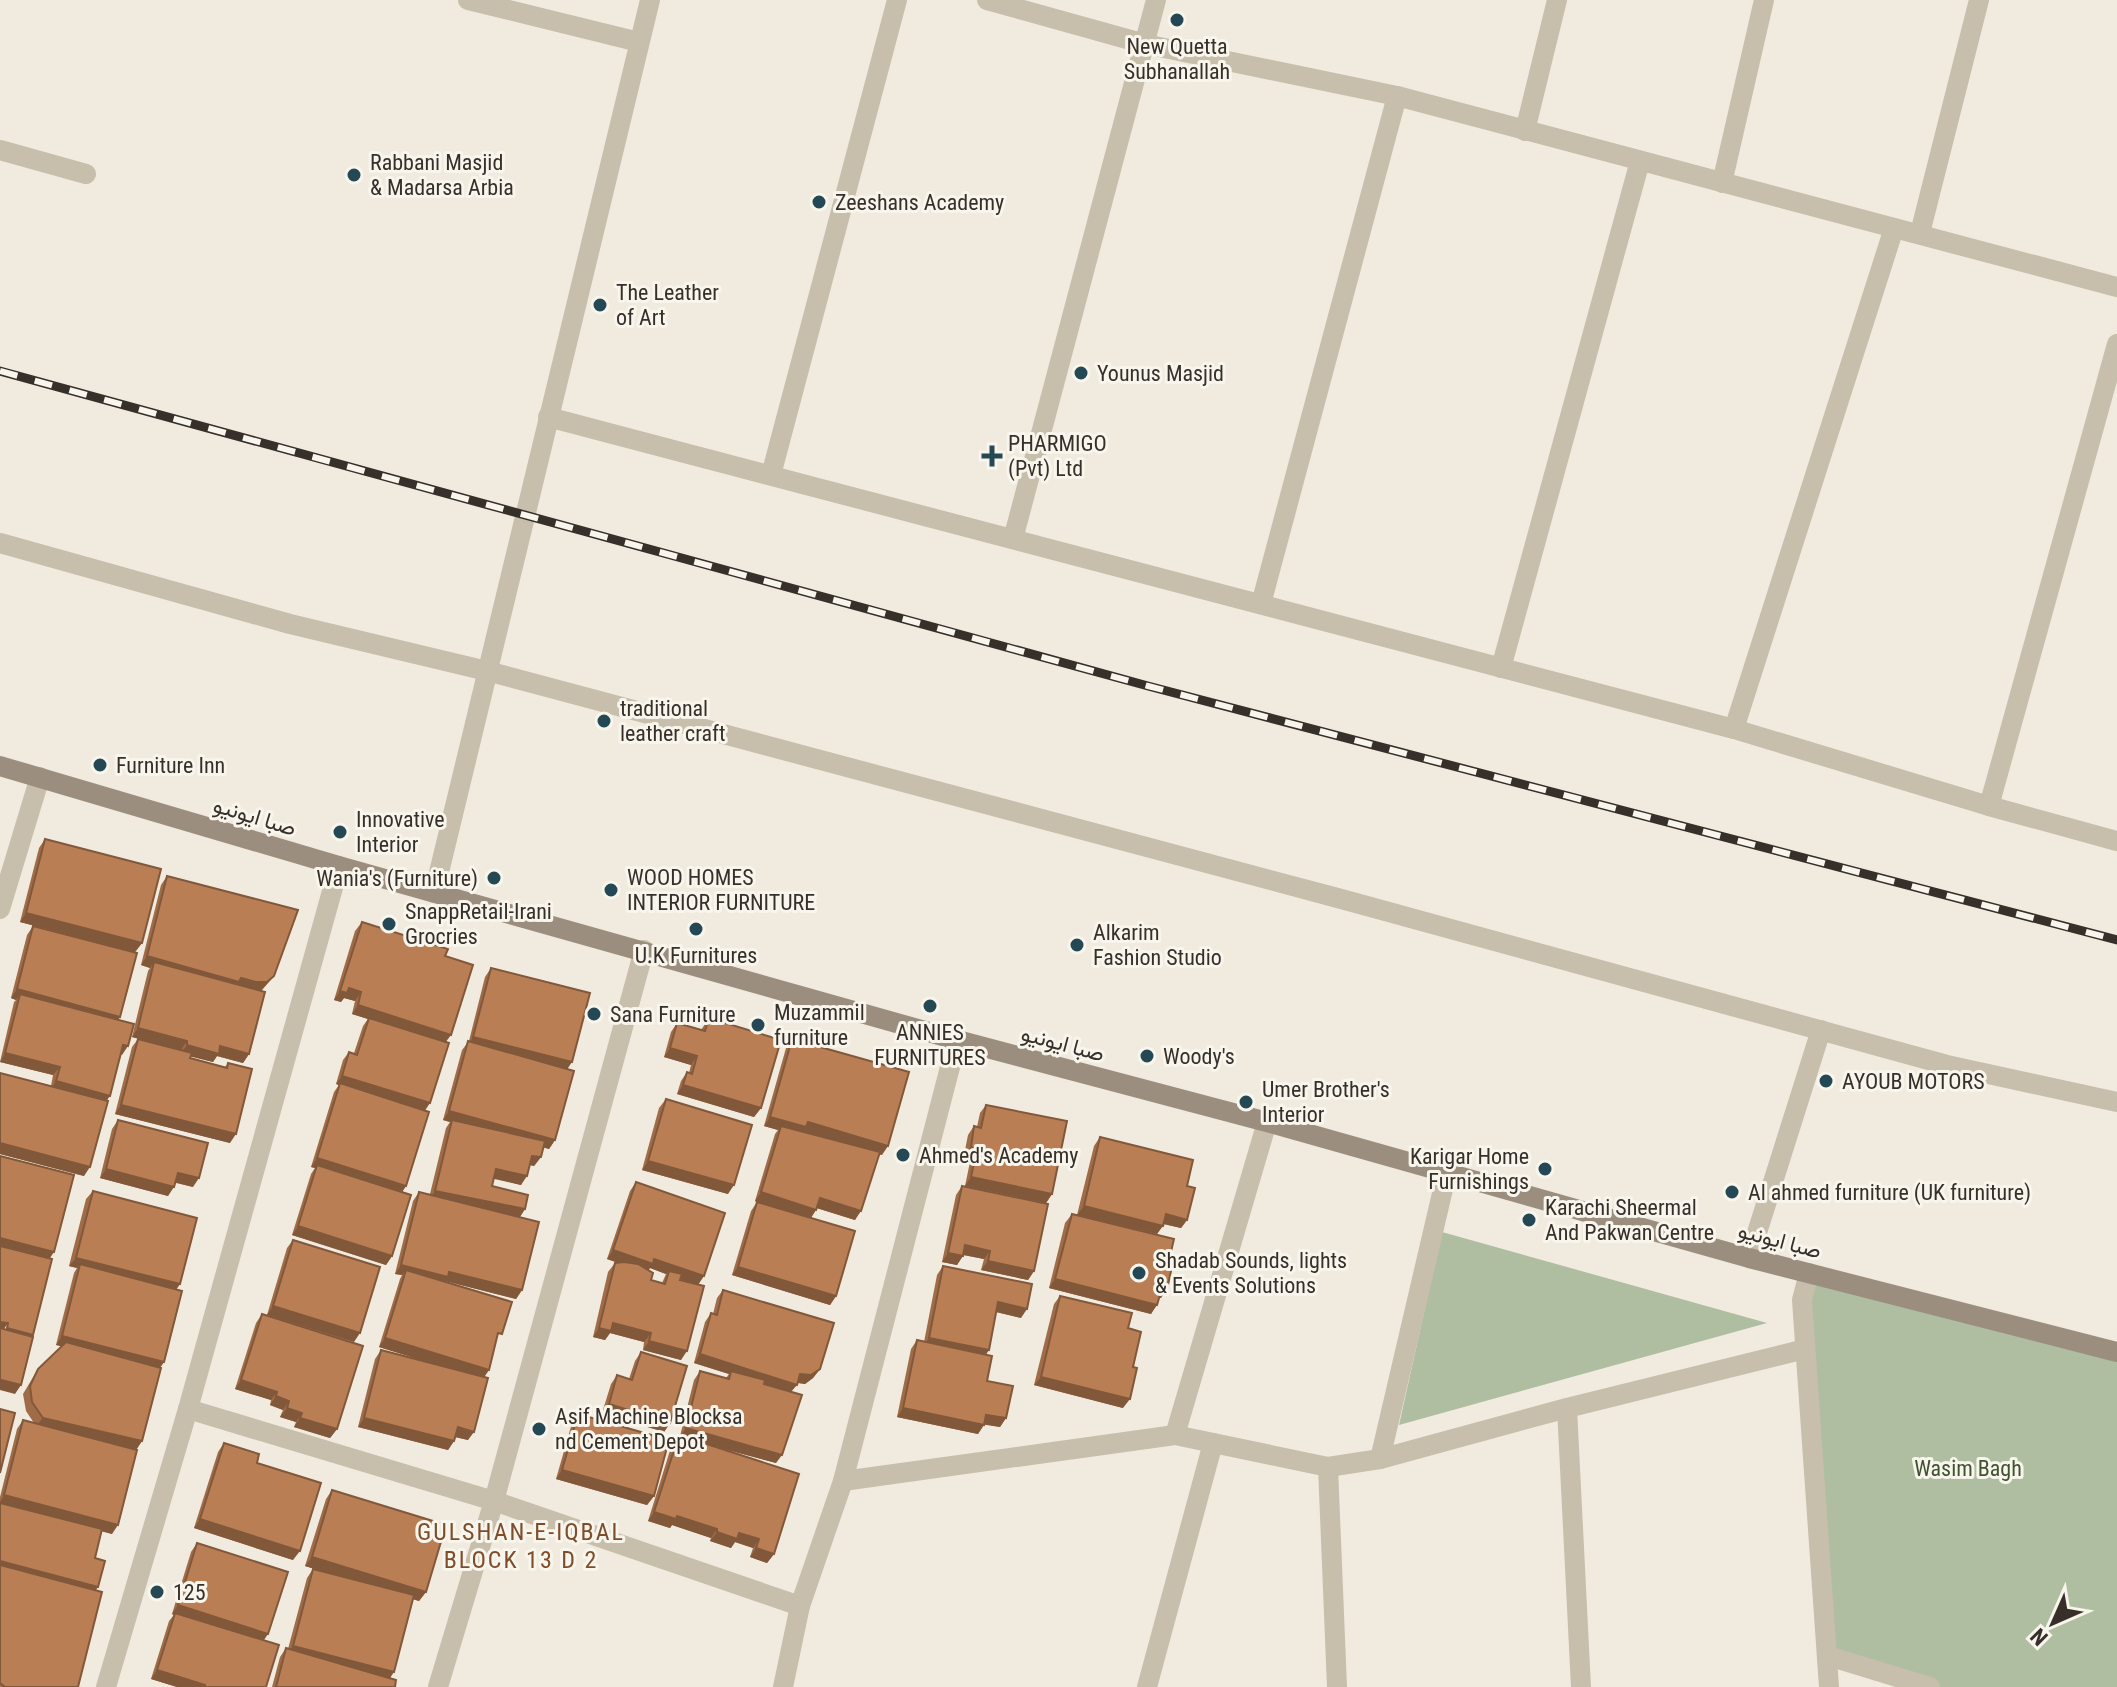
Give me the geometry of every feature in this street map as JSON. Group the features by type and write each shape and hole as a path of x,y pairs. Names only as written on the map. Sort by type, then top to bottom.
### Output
{"main road":[{"name":"صبا ایونیو","path":"0,766 339,866 957,1040 1267,1122 1749,1258 2117,1352"}],"street":[{"path":"468,0 639,42"},
{"path":"434,893 650,0"},
{"path":"771,475 897,0"},
{"path":"987,0 1145,44 1397,96 2117,287"},
{"path":"1013,539 1156,0"},
{"path":"1525,131 1557,0"},
{"path":"1722,183 1764,0"},
{"path":"1920,233 1979,0"},
{"path":"1261,604 1397,96"},
{"path":"0,150 86,174"},
{"path":"1501,668 1640,161"},
{"path":"1734,729 1894,228"},
{"path":"1989,806 2117,344"},
{"path":"548,417 1734,729 2117,841"},
{"path":"0,543 290,624 487,671 1947,1065 2117,1102"},
{"path":"0,909 40,777"},
{"path":"106,1687 188,1409 339,866"},
{"path":"438,1687 494,1501 644,950"},
{"path":"1749,1258 1821,1030"},
{"path":"783,1687 800,1606 843,1481 957,1040"},
{"path":"1175,1435 1267,1122"},
{"path":"1380,1459 1447,1172"},
{"path":"1809,1273 1802,1300 1829,1687"},
{"path":"843,1481 1175,1435 1328,1467 1380,1459 1567,1408 1805,1349"},
{"path":"1567,1408 1581,1687"},
{"path":"188,1409 494,1501 800,1606"},
{"path":"1147,1687 1213,1443"},
{"path":"1328,1467 1337,1687"},
{"path":"1828,1656 1930,1687"}],"green space":[{"path":"1442,1232 1767,1323 1399,1425"},
{"name":"Wasim Bagh","path":"1809,1273 2117,1352 2117,1687 1935,1687 1828,1656"}],"building":[{"path":"45,839 161,869 142,943 26,913"},
{"path":"167,876 298,910 274,976 267,982 241,978 239,982 147,956"},
{"path":"362,922 448,949 445,956 473,965 451,1035 358,1005 361,992 349,988 347,993 340,991"},
{"path":"33,926 137,953 120,1017 17,989"},
{"path":"154,962 265,992 249,1054 220,1046 219,1054 187,1045 187,1041 138,1028"},
{"path":"491,968 590,993 572,1062 473,1037"},
{"path":"20,994 134,1024 128,1046 123,1045 110,1096 56,1081 60,1067 5,1053"},
{"path":"369,1018 449,1043 430,1103 342,1076 349,1052 357,1055"},
{"path":"709,1018 781,1040 761,1108 683,1085 687,1072 692,1074 697,1056 670,1048 677,1023 705,1031"},
{"path":"138,1039 192,1053 190,1058 227,1068 228,1063 252,1069 236,1134 121,1105"},
{"path":"792,1039 909,1072 888,1146 808,1122 806,1127 770,1117"},
{"path":"468,1041 574,1071 555,1140 449,1111"},
{"path":"0,1073 108,1101 90,1167 0,1143"},
{"path":"340,1083 429,1112 406,1186 317,1158"},
{"path":"666,1099 752,1125 734,1185 648,1161"},
{"path":"986,1105 1067,1121 1052,1194 971,1177 977,1148 971,1147 974,1126 981,1128"},
{"path":"118,1120 208,1143 199,1178 178,1173 174,1187 106,1169"},
{"path":"452,1120 545,1141 541,1157 532,1156 527,1176 496,1169 492,1186 528,1195 525,1209 435,1191"},
{"path":"781,1126 880,1152 861,1211 820,1198 816,1210 761,1192"},
{"path":"1100,1137 1193,1160 1187,1186 1195,1188 1187,1220 1166,1214 1163,1226 1084,1206"},
{"path":"0,1156 74,1175 54,1252 0,1238"},
{"path":"317,1165 411,1195 392,1256 298,1226"},
{"path":"636,1182 725,1213 704,1276 654,1259 653,1264 613,1250"},
{"path":"962,1186 1048,1204 1034,1271 988,1261 990,1251 965,1245 963,1256 948,1253"},
{"path":"93,1191 197,1218 180,1284 76,1258"},
{"path":"419,1192 539,1222 522,1290 449,1272 448,1277 401,1265"},
{"path":"757,1202 855,1231 836,1296 738,1267"},
{"path":"1072,1214 1174,1239 1170,1256 1174,1258 1167,1289 1162,1288 1157,1305 1055,1279"},
{"path":"293,1240 380,1267 360,1333 273,1306"},
{"path":"0,1246 52,1259 33,1335 7,1328 8,1323 0,1322"},
{"path":"615,1263 638,1264 653,1273 651,1280 665,1284 669,1271 682,1274 680,1280 704,1286 687,1351 649,1341 651,1333 613,1323 611,1331 599,1328"},
{"path":"80,1264 182,1291 164,1362 62,1336"},
{"path":"943,1266 1032,1284 1027,1309 998,1302 989,1350 929,1338"},
{"path":"406,1270 512,1302 502,1334 498,1333 489,1370 385,1338"},
{"path":"723,1290 834,1323 820,1369 811,1375 800,1374 797,1385 700,1354 711,1313 717,1315"},
{"path":"1060,1296 1132,1313 1128,1328 1141,1332 1130,1399 1041,1377"},
{"path":"262,1314 363,1346 337,1429 300,1418 302,1413 287,1408 289,1401 276,1396 277,1392 241,1380"},
{"path":"0,1328 33,1337 21,1385 1,1380 0,1385"},
{"path":"917,1340 992,1356 987,1381 1013,1386 1006,1418 986,1415 984,1425 903,1408"},
{"path":"66,1342 161,1368 142,1441 43,1418 32,1402 30,1386 38,1369"},
{"path":"381,1350 488,1378 474,1432 458,1427 454,1441 364,1418"},
{"path":"641,1352 687,1366 670,1423 609,1404 617,1375 632,1380"},
{"path":"700,1371 729,1379 731,1371 802,1395 782,1455 686,1428"},
{"path":"0,1409 15,1413 0,1473"},
{"path":"578,1414 669,1440 654,1496 562,1470"},
{"path":"23,1420 137,1450 118,1525 4,1495"},
{"path":"679,1435 799,1474 774,1554 756,1548 759,1539 739,1533 737,1539 717,1532 717,1529 654,1512"},
{"path":"224,1443 259,1454 257,1463 321,1483 300,1551 200,1519"},
{"path":"332,1490 446,1525 426,1592 312,1557"},
{"path":"0,1503 102,1529 95,1558 105,1561 98,1587 0,1561"},
{"path":"197,1543 288,1572 268,1634 178,1605"},
{"path":"0,1565 102,1592 78,1687 5,1687 0,1683"},
{"path":"313,1569 414,1595 394,1672 293,1646"},
{"path":"175,1613 279,1645 266,1687 205,1687 157,1670"},
{"path":"286,1648 396,1680 395,1687 276,1687"}],"railway":[{"path":"0,371 1148,686 2117,940"}],"place":[{"name":"New Quetta Subhanallah","path":"1177,20"},
{"name":"Rabbani Masjid & Madarsa Arbia","path":"354,175"},
{"name":"Zeeshans Academy","path":"819,202"},
{"name":"The Leather of Art","path":"600,305"},
{"name":"Younus Masjid","path":"1081,373"},
{"name":"PHARMIGO (Pvt) Ltd","path":"992,456"},
{"name":"traditional leather craft","path":"604,721"},
{"name":"Furniture Inn","path":"100,765"},
{"name":"Innovative Interior","path":"340,832"},
{"name":"Wania's (Furniture)","path":"494,878"},
{"name":"WOOD HOMES INTERIOR FURNITURE","path":"611,890"},
{"name":"SnappRetail-Irani Grocries","path":"389,924"},
{"name":"U.K Furnitures","path":"696,929"},
{"name":"Alkarim Fashion Studio","path":"1077,945"},
{"name":"ANNIES FURNITURES","path":"930,1006"},
{"name":"Sana Furniture","path":"594,1014"},
{"name":"Muzammil furniture","path":"758,1025"},
{"name":"Woody's","path":"1147,1056"},
{"name":"AYOUB MOTORS","path":"1826,1081"},
{"name":"Umer Brother's Interior","path":"1246,1102"},
{"name":"Ahmed's Academy","path":"903,1155"},
{"name":"Karigar Home Furnishings","path":"1545,1169"},
{"name":"Al ahmed furniture (UK furniture)","path":"1732,1192"},
{"name":"Karachi Sheermal And Pakwan Centre","path":"1529,1220"},
{"name":"Shadab Sounds, lights & Events Solutions","path":"1139,1273"},
{"name":"Asif Machine Blocksa nd Cement Depot","path":"539,1429"},
{"name":"125","path":"157,1592"}],"district":[{"name":"GULSHAN-E-IQBAL BLOCK 13 D 2","path":"521,1546"}]}
